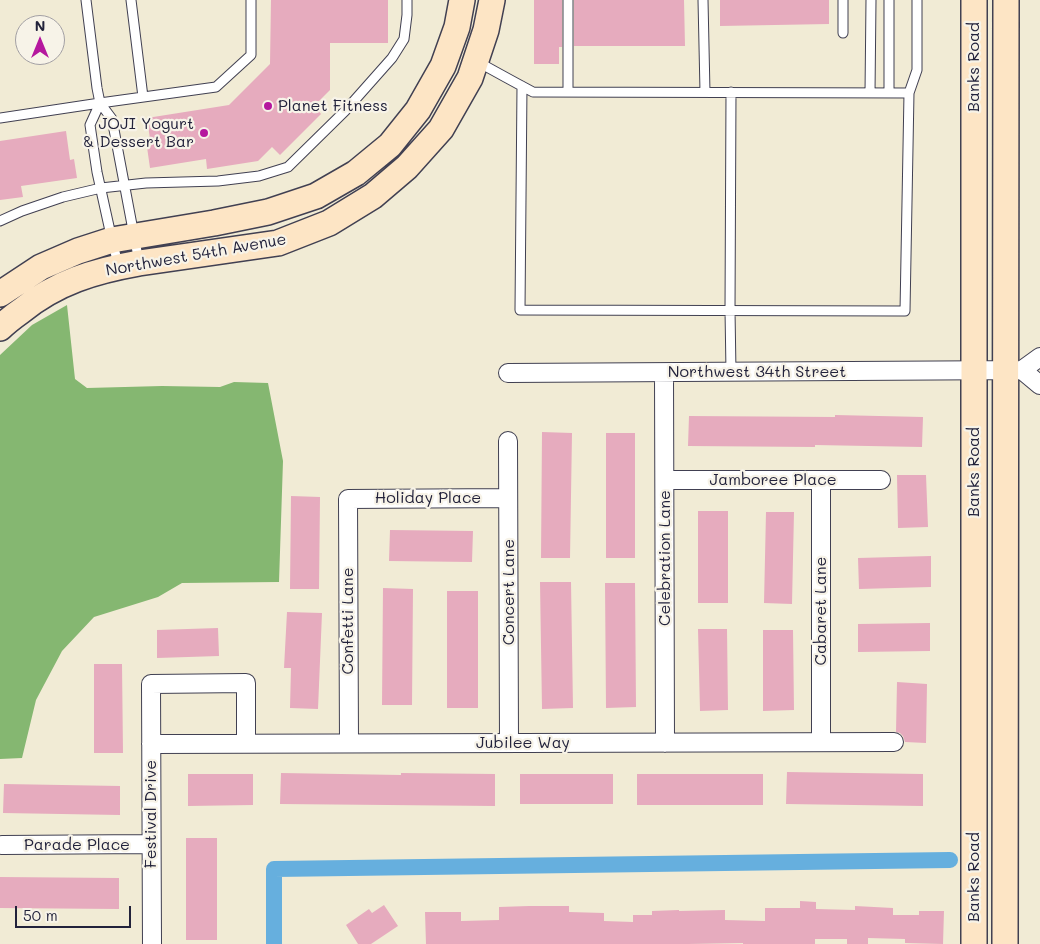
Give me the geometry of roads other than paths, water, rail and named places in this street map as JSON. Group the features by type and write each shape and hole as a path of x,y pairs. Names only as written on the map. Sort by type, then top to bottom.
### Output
{"street":[{"name":"Northwest 54th Avenue","path":"0,294 40,267 78,250 123,239 268,212 316,196 356,174 390,145 418,110 443,66 457,27 462,0"},
{"name":"Northwest 54th Avenue","path":"0,328 29,304 52,289 84,276 129,265 278,243 330,223 373,196 407,167 441,129 470,78 486,30 492,0"},
{"name":"Banks Road","path":"974,0 974,944"},
{"name":"Banks Road","path":"1005,944 1014,370 1006,0"},
{"path":"1014,370 1040,357"},
{"name":"Northwest 34th Street","path":"508,373 1014,370"},
{"path":"1014,370 1040,385"},
{"name":"Celebration Lane","path":"664,373 665,742"},
{"name":"Concert Lane","path":"508,441 509,743"},
{"name":"Jamboree Place","path":"665,480 882,480"},
{"name":"Cabaret Lane","path":"821,480 821,742"},
{"name":"Holiday Place","path":"348,499 508,498"},
{"name":"Confetti Lane","path":"348,499 349,743"},
{"name":"Festival Drive","path":"152,944 151,684 246,683 246,743"},
{"name":"Jubilee Way","path":"151,744 894,742"},
{"name":"Parade Place","path":"2,846 151,844"}],"lane":[{"path":"86,0 100,103 112,119 124,185 123,239 129,265"},
{"path":"131,0 143,97"},
{"path":"0,118 216,87 251,55 251,0"},
{"path":"0,221 22,211 63,197 101,188 146,183 218,182 259,176 288,167 345,111 392,58 404,39 407,0"},
{"path":"568,0 568,92"},
{"path":"703,0 705,92"},
{"path":"843,0 843,33"},
{"path":"870,92 871,0"},
{"path":"889,0 889,92"},
{"path":"522,86 520,310 904,311 909,93 917,70 917,0"},
{"path":"476,61 533,92 909,93"},
{"path":"731,92 731,372"},
{"path":"100,103 90,125 101,188 123,239 129,265"}],"waterway":[{"path":"274,944 274,869 950,860"}],"place":[{"name":"Planet Fitness","path":"268,106"},
{"name":"JOJI Yogurt & Dessert Bar","path":"204,133"}]}
